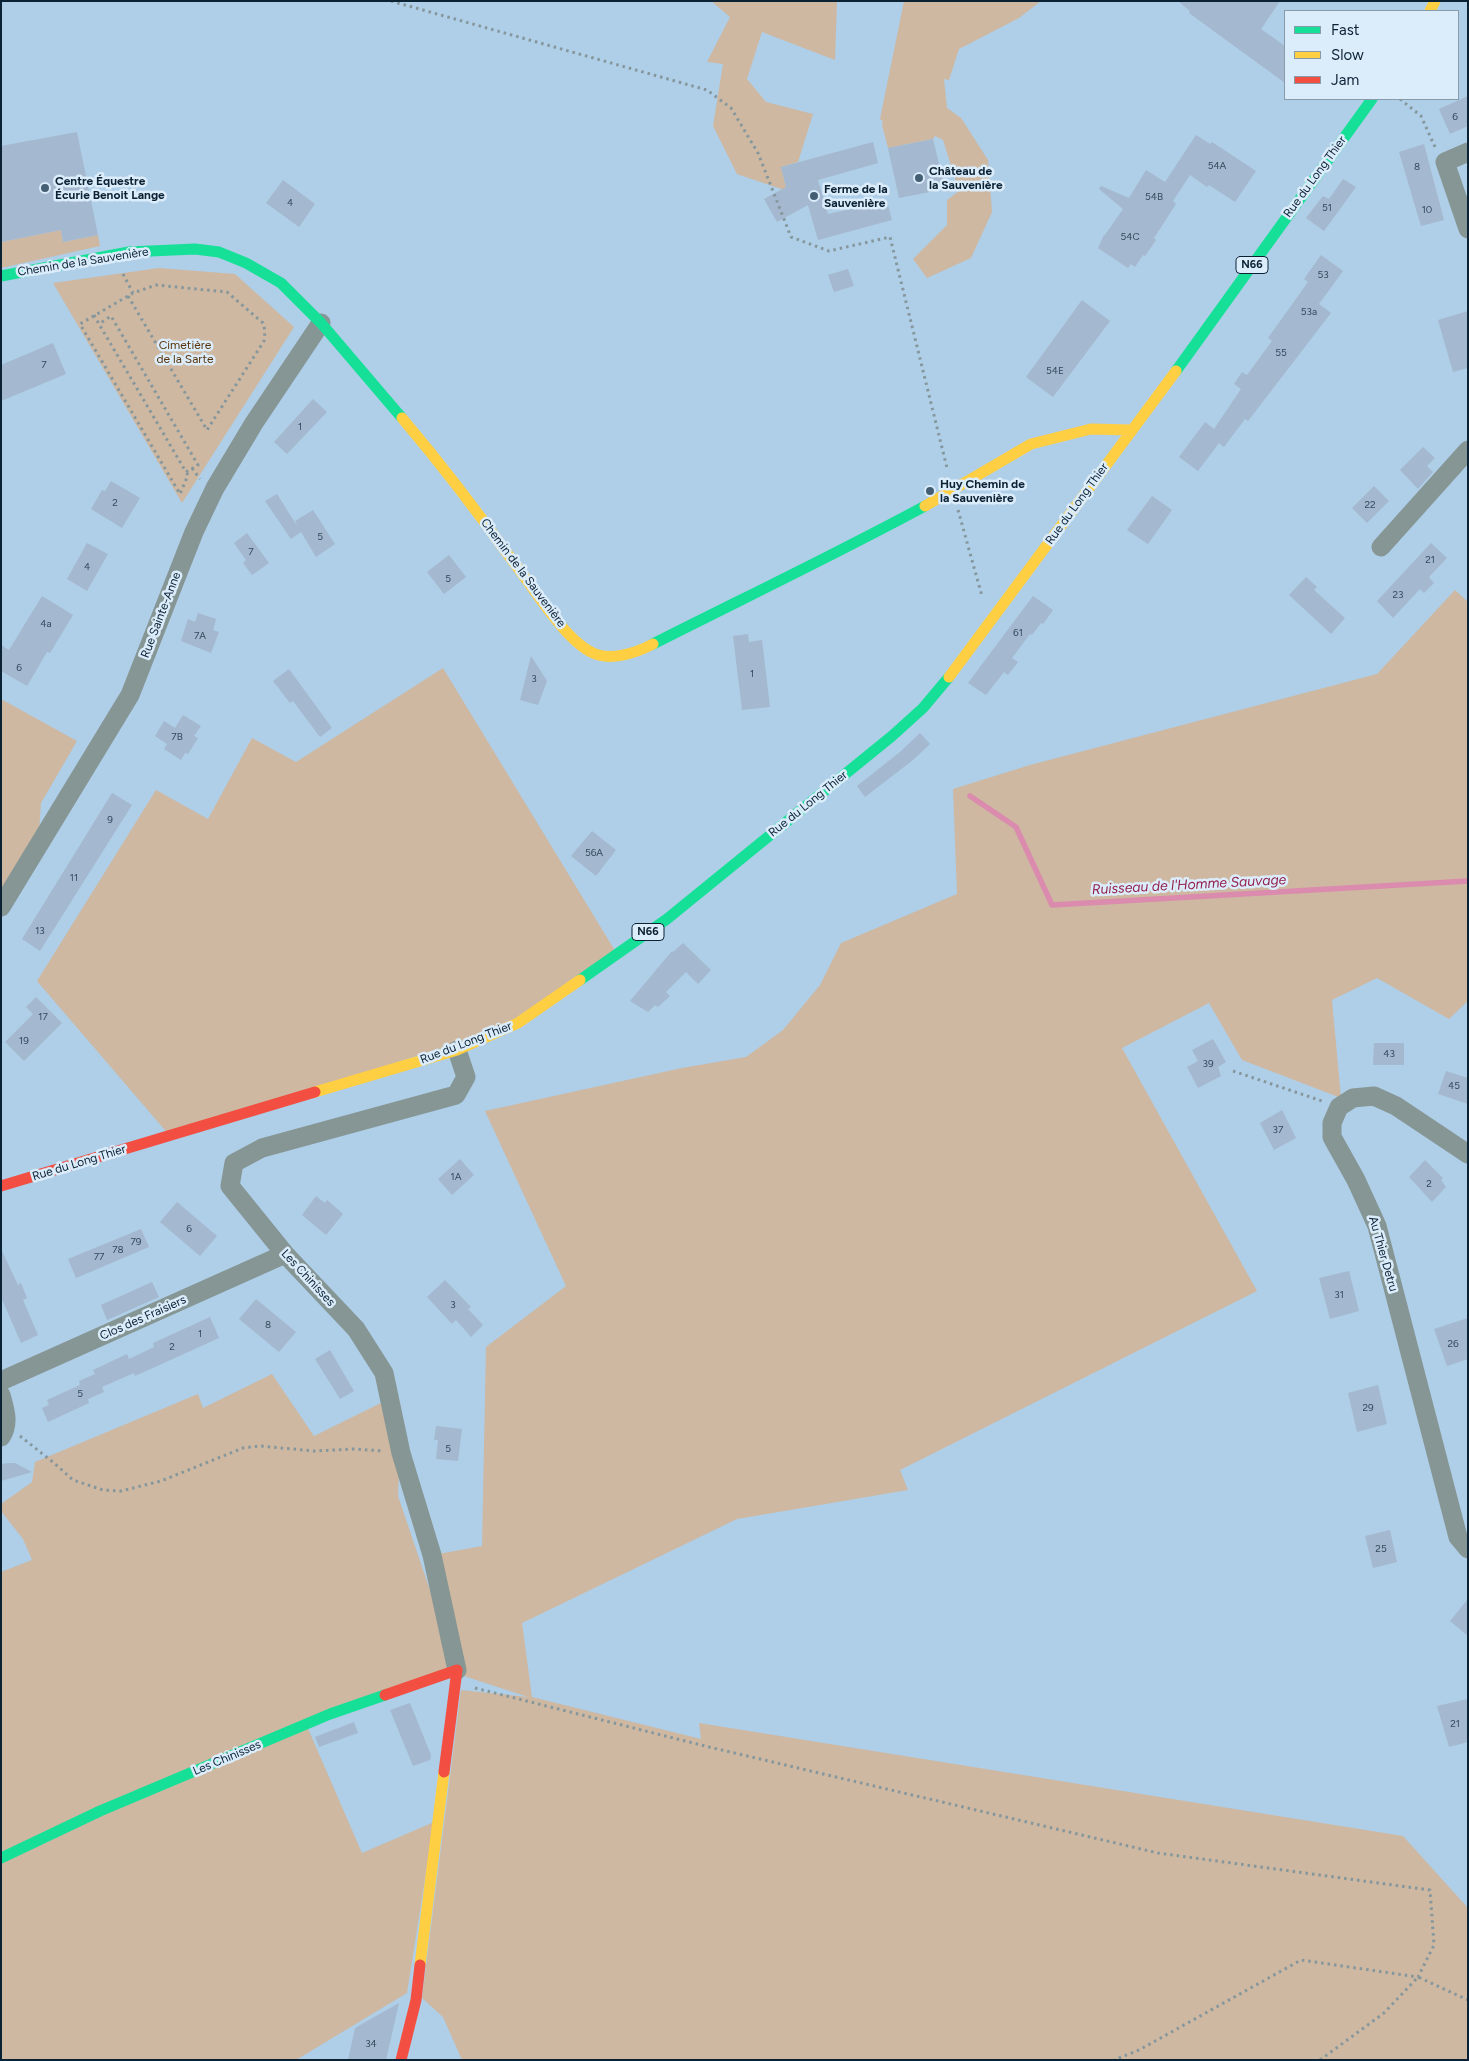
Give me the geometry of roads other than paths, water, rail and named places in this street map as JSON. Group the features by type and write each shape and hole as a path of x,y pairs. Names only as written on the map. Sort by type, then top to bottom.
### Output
{"street":[{"name":"Rue du Long Thier","path":"1,1186 457,1050 518,1023 667,919 892,736 923,708 948,679 1371,100"},
{"path":"1468,152 1445,162 1468,229"},
{"name":"Chemin de la Sauvenière","path":"1,276 129,252 195,248 219,252 246,263 281,283 321,323 450,476 554,616 572,637 594,654 621,655 646,648 820,559 860,541 953,490 1031,444 1091,430 1131,430"},
{"name":"Rue Sainte-Anne","path":"1,907 130,695 194,532 215,488 254,424 321,323"},
{"path":"1382,547 1468,450"},
{"name":"Les Chinisses","path":"402,2060 416,2000 456,1677 432,1555 401,1452 384,1373 356,1330 285,1254 230,1186 234,1163 262,1148 456,1095 466,1077 457,1050"},
{"name":"Au Thier Detru","path":"1468,1154 1396,1106 1374,1096 1353,1098 1339,1107 1332,1123 1332,1137 1356,1180 1377,1226 1458,1537 1468,1550"},
{"name":"Clos des Fraisiers","path":"1,1381 285,1254"},
{"path":"1,1395 7,1417 4,1433"},
{"name":"Les Chinisses","path":"1,1858 100,1811 330,1714 456,1677"}],"waterway":[{"name":"Ruisseau de l'Homme Sauvage","path":"970,796 1016,827 1052,905 1468,881"}],"place":[{"name":"Château de la Sauvenière","path":"919,178"},
{"name":"Centre Équestre Écurie Benoit Lange","path":"45,188"},
{"name":"Ferme de la Sauvenière","path":"814,196"},
{"name":"Huy Chemin de la Sauvenière","path":"930,491"}],"park label":[{"name":"Cimetière de la Sarte","path":"185,352"}]}
